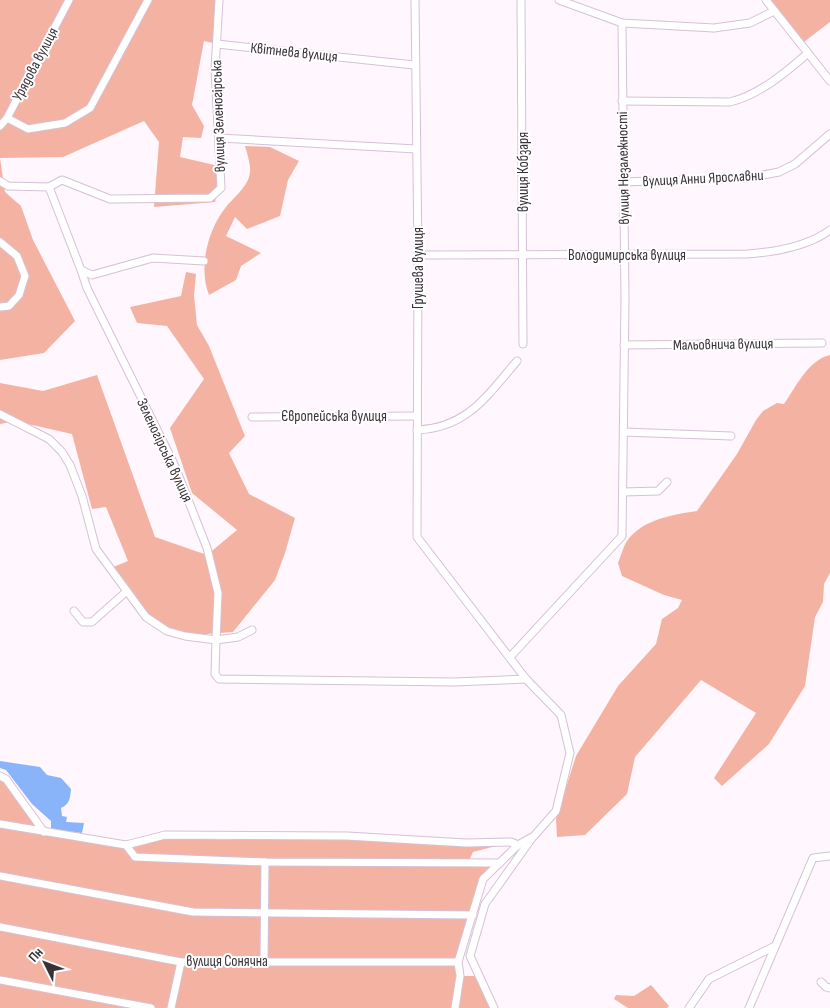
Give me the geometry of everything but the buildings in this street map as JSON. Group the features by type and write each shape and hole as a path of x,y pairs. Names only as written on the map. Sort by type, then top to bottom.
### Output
{"street":[{"name":"Урядова вулиця","path":"0,126 69,0"},
{"path":"6,118 28,129 65,123 90,108 148,0"},
{"path":"217,44 219,0"},
{"name":"Грушева вулиця","path":"415,0 414,64 418,255 417,537 510,657"},
{"name":"вулиця Кобзаря","path":"521,0 523,344"},
{"path":"559,0 622,23 721,27 750,24 774,11"},
{"path":"766,0 830,81"},
{"name":"вулиця Незалежності","path":"510,657 622,536 624,255 622,23"},
{"name":"Квітнева вулиця","path":"217,44 414,64"},
{"name":"вулиця Зеленогірська","path":"0,181 8,186 49,187 62,180 110,199 210,198 220,188 220,138 215,69 217,44"},
{"path":"622,101 730,102 746,98 792,68 807,54"},
{"name":"вулиця Анни Ярославни","path":"622,182 747,178 780,172 794,164 830,134"},
{"path":"220,138 416,149"},
{"name":"Зеленогірська вулиця","path":"49,187 88,288 174,464 208,548 218,593 215,674 219,679 454,682 526,679"},
{"name":"Володимирська вулиця","path":"418,255 523,256 770,253 820,237 830,230"},
{"path":"0,242 17,256 25,276 19,295 9,306 0,307"},
{"path":"81,270 92,275 153,258 204,261"},
{"name":"Мальовнича вулиця","path":"624,345 822,343"},
{"path":"417,430 447,425 464,417 516,361"},
{"path":"0,414 49,439 62,452 70,465 96,549 146,617 158,627 185,636 216,640 238,637 252,630"},
{"name":"Європейська вулиця","path":"252,417 417,416"},
{"path":"624,432 731,436"},
{"path":"623,492 658,491 668,482"},
{"path":"74,610 83,622 92,622 127,590"},
{"path":"494,1008 470,956 485,904 534,836 556,811 570,753 561,715 526,679 510,657"},
{"path":"0,776 6,779 44,832"},
{"path":"0,824 126,845 165,834 347,836 466,843 511,842 518,846"},
{"path":"455,1008 460,976 458,962 483,879 518,846 534,836"},
{"path":"126,845 135,857 265,862 500,863"},
{"path":"749,1008 813,858 830,856"},
{"path":"264,962 265,862"},
{"path":"0,876 193,912 472,916"},
{"name":"вулиця Сонячна","path":"0,927 181,962 458,962"},
{"path":"689,1008 709,979 775,946"},
{"path":"171,1008 181,962"},
{"path":"0,980 151,1008"},
{"path":"821,982 830,988"}],"shaded area":[{"path":"0,0 219,0 217,44 204,41 192,105 204,126 201,138 183,137 180,157 223,167 215,202 154,207 159,142 144,121 63,157 0,158"},
{"path":"766,0 830,0 830,22 800,45"},
{"path":"245,146 270,147 299,161 288,180 280,216 247,229 235,217 226,236 261,253 241,266 236,280 209,295 204,273 207,249 214,226 226,207 244,187 249,177 250,166"},
{"path":"0,158 5,192 21,206 33,240 75,321 44,353 0,360"},
{"path":"186,272 196,274 194,295 197,325 209,346 245,436 229,453 249,494 295,518 275,580 233,632 207,634 205,638 158,627 111,568 128,561 106,507 92,509 72,434 15,421 0,424 0,383 43,391 97,375 155,537 207,555 237,530 192,493 170,428 204,379 167,326 137,323 130,307 181,296"},
{"path":"830,355 830,573 824,584 823,602 815,617 805,686 769,744 722,786 714,778 756,713 701,680 635,757 627,794 585,835 557,837 556,819 576,756 618,686 656,644 662,619 678,608 682,600 664,595 622,576 618,563 627,541 641,528 659,519 697,511 737,454 763,411 777,403 784,404 809,368 815,362"},
{"path":"0,776 44,832 126,845 166,837 225,840 279,836 511,842 473,852 468,863 486,863 491,870 483,879 458,962 460,976 479,976 494,1008 0,1008"},
{"path":"651,985 669,1006 667,1008 628,1008 614,999 616,995 634,996"}],"water":[{"path":"0,761 40,767 47,775 61,778 71,789 68,803 61,808 62,816 67,817 66,822 84,823 82,833 51,829 51,821 32,804 6,770 0,768"}]}
